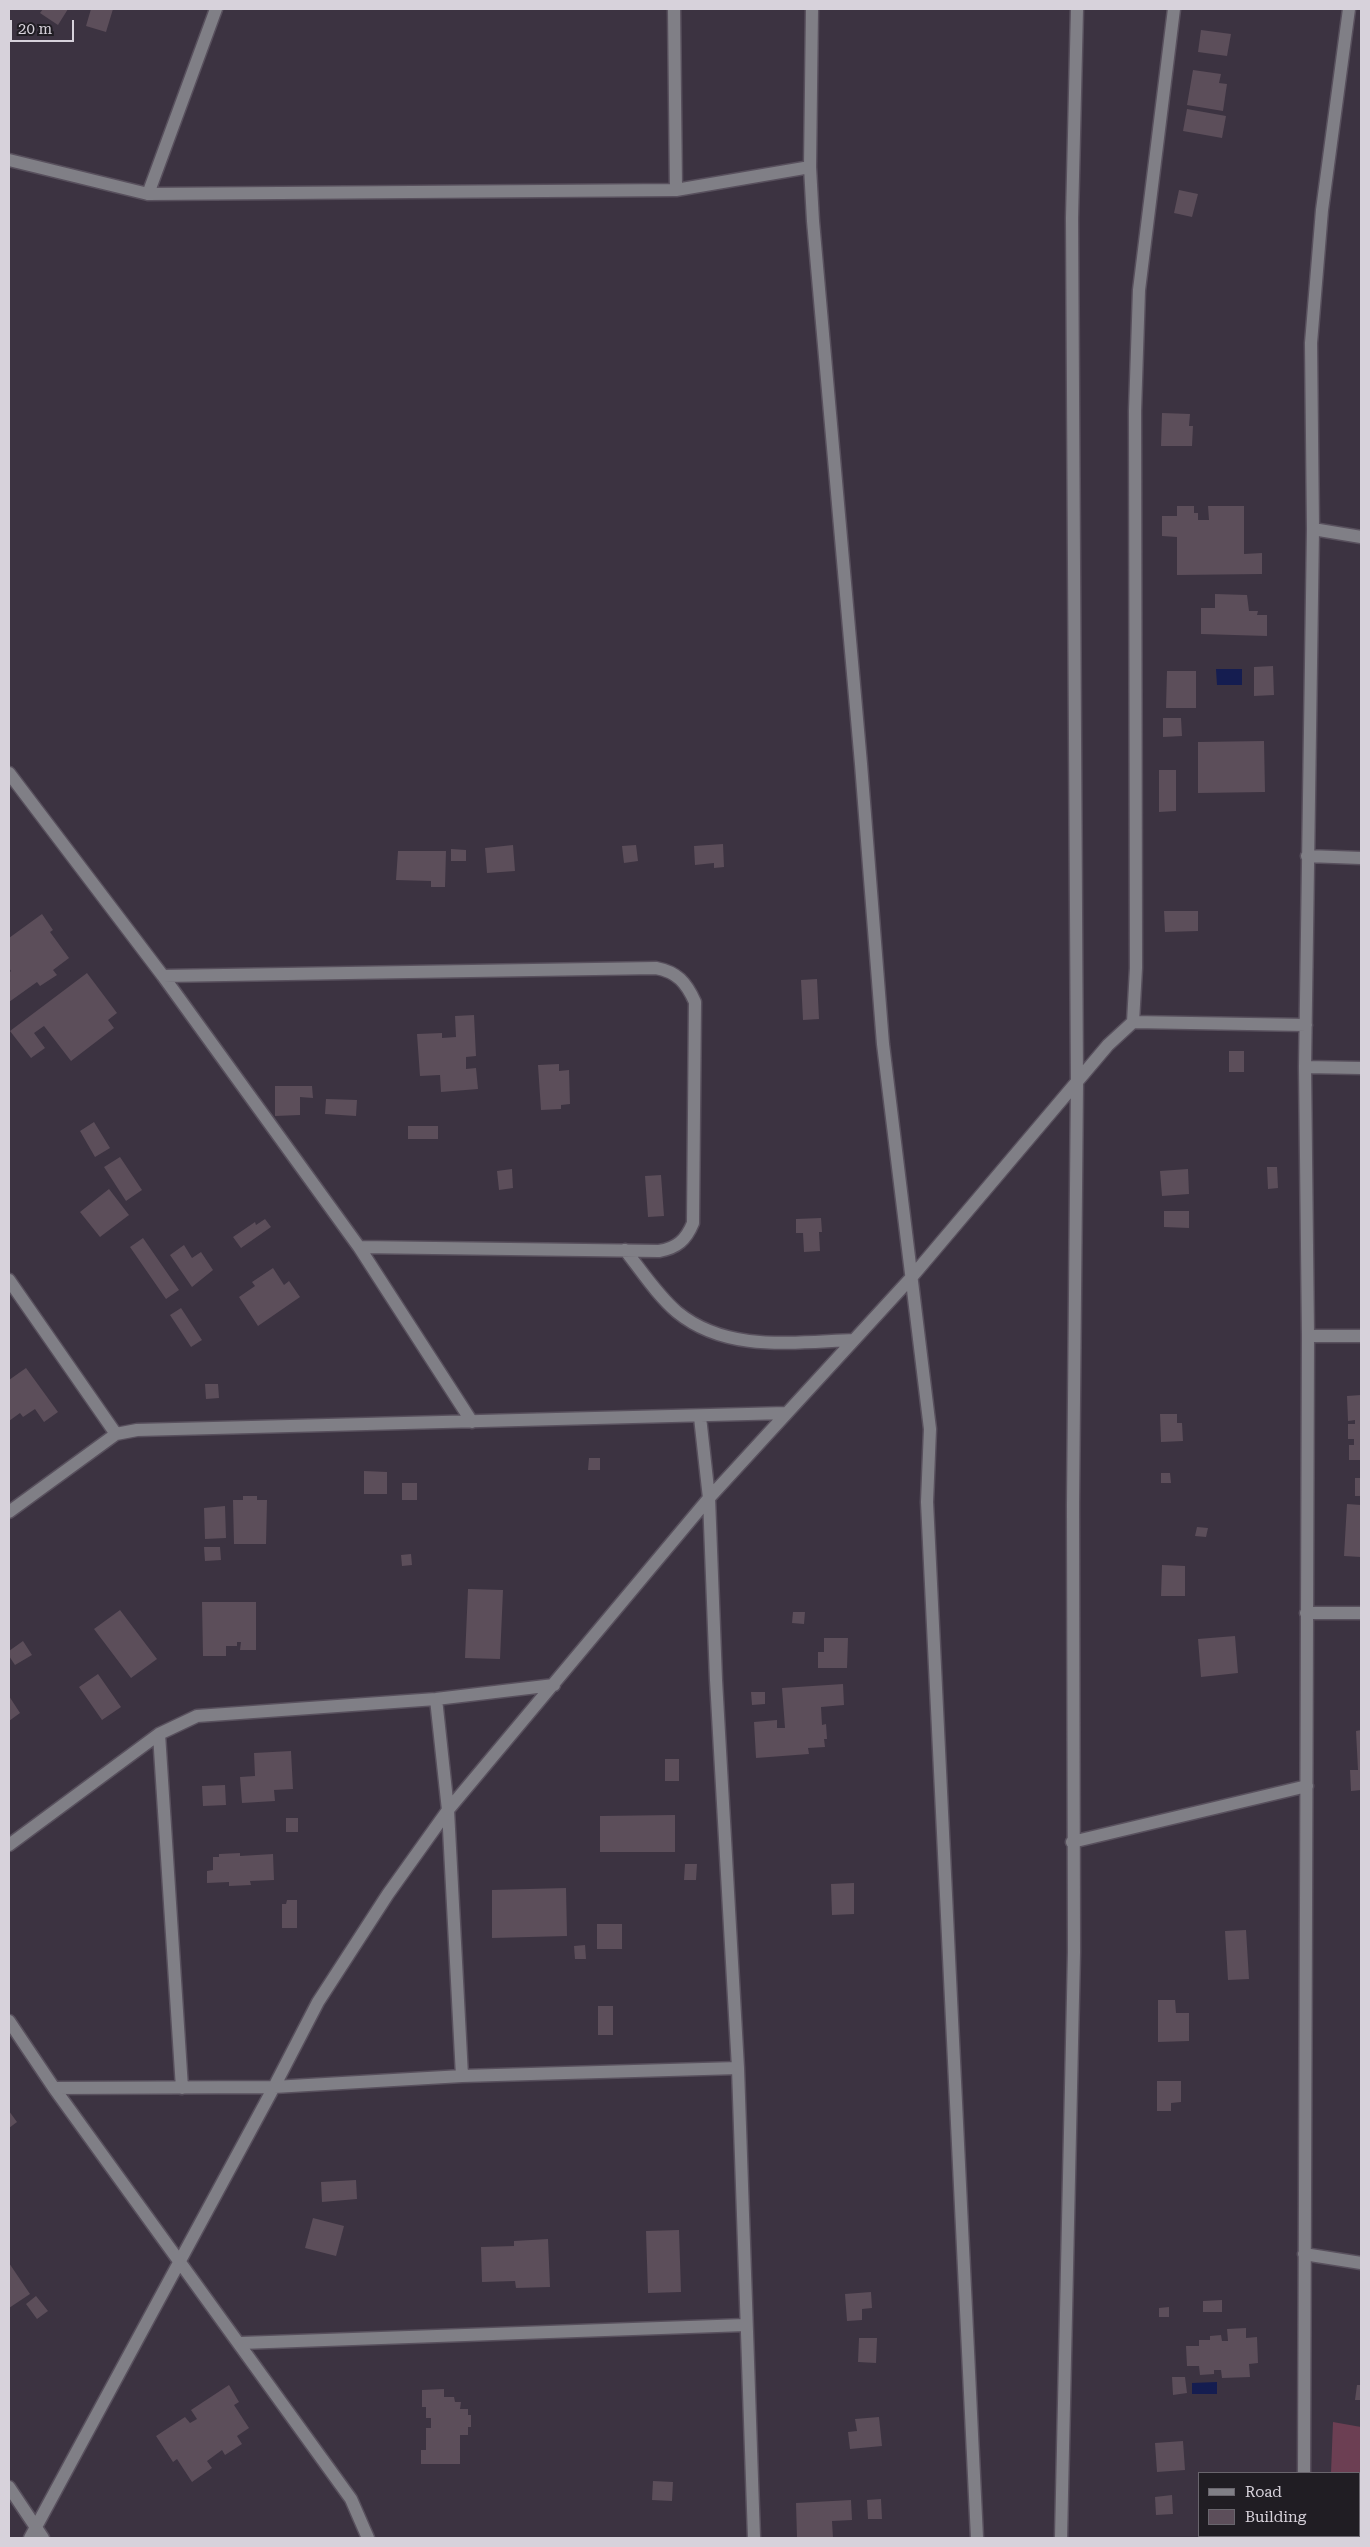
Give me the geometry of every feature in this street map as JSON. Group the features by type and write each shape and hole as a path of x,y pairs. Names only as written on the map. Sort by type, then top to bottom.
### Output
{"street":[{"path":"148,194 216,9"},
{"path":"674,9 676,190"},
{"path":"812,9 810,166 883,1044 910,1279 930,1430 927,1502 977,2538"},
{"path":"1061,2538 1074,1962 1072,1842 1077,1083 1072,218 1077,9"},
{"path":"1133,1022 1136,968 1134,411 1138,290 1174,9"},
{"path":"1304,2472 1308,1336 1305,1067 1312,529 1311,342 1322,210 1349,9"},
{"path":"9,160 148,194 676,190 810,166"},
{"path":"1312,529 1361,537"},
{"path":"9,773 162,976 359,1247 472,1422"},
{"path":"1307,856 1361,858"},
{"path":"162,976 656,968 670,971 681,978 696,1002 693,1224 689,1234 681,1243 671,1249 625,1250 359,1247"},
{"path":"30,2538 318,2002 388,1894 448,1810 709,1498 910,1279 1115,1038 1133,1022 1306,1025"},
{"path":"1305,1067 1361,1068"},
{"path":"625,1250 675,1310 687,1320 714,1334 744,1342 854,1340"},
{"path":"9,1280 116,1434"},
{"path":"1308,1336 1361,1336"},
{"path":"9,1512 116,1434 156,1428 700,1417 786,1413"},
{"path":"700,1417 709,1498 716,1690 738,2068 745,2325 754,2538"},
{"path":"1306,1613 1361,1613"},
{"path":"9,1845 159,1734 182,1722 207,1714 436,1698 554,1685"},
{"path":"436,1698 448,1810 462,2076"},
{"path":"159,1734 182,2088"},
{"path":"1072,1842 1307,1786"},
{"path":"9,2021 54,2088 179,2261 241,2343 351,2499 368,2538"},
{"path":"54,2088 274,2087 462,2076 738,2068"},
{"path":"1304,2254 1361,2263"},
{"path":"241,2343 745,2325"},
{"path":"9,2487 43,2538"}],"shaded area":[{"path":"1216,669 1242,669 1242,685 1217,685"},
{"path":"1217,2382 1217,2394 1192,2394 1192,2383"},
{"path":"1333,2422 1361,2427 1361,2538 1329,2538 1360,2537 1360,2472 1331,2472"}],"building":[{"path":"43,9 68,9 58,25 40,13"},
{"path":"91,9 113,9 106,32 86,26"},
{"path":"1201,30 1231,34 1227,56 1198,52"},
{"path":"1193,70 1221,74 1219,83 1227,84 1223,111 1187,105"},
{"path":"1187,109 1226,116 1222,138 1183,131"},
{"path":"1179,190 1198,194 1192,217 1174,213"},
{"path":"1162,413 1190,414 1189,426 1193,426 1192,446 1161,446"},
{"path":"1177,506 1194,506 1194,513 1198,513 1198,520 1209,520 1208,506 1244,506 1244,554 1262,553 1262,574 1177,575 1177,537 1162,536 1162,516 1177,516"},
{"path":"1215,594 1247,595 1249,611 1258,611 1257,615 1267,615 1267,636 1201,634 1201,608 1215,608"},
{"path":"1273,666 1274,695 1254,696 1254,667"},
{"path":"1167,671 1196,671 1196,708 1166,708"},
{"path":"1163,718 1181,718 1182,736 1163,737"},
{"path":"1264,741 1265,792 1198,793 1198,742"},
{"path":"1159,770 1176,770 1176,811 1159,812"},
{"path":"723,844 724,867 714,868 714,863 695,865 694,846"},
{"path":"513,845 515,871 487,873 485,848"},
{"path":"636,845 638,861 624,863 622,846"},
{"path":"451,849 466,850 466,861 451,861"},
{"path":"398,851 446,851 445,887 431,887 431,881 396,880"},
{"path":"1164,911 1198,911 1198,931 1165,932"},
{"path":"42,914 53,930 50,932 69,958 53,970 57,975 40,986 37,982 9,1002 9,973 11,971 9,968 9,938"},
{"path":"87,973 117,1013 108,1020 114,1028 71,1061 44,1026 34,1033 45,1048 31,1058 10,1031"},
{"path":"817,979 819,1019 803,1020 801,980"},
{"path":"474,1015 476,1056 466,1057 466,1069 476,1068 478,1089 441,1092 440,1075 420,1076 417,1034 442,1033 442,1038 456,1037 455,1016"},
{"path":"1229,1051 1244,1051 1244,1072 1229,1072"},
{"path":"559,1064 559,1071 569,1070 570,1104 561,1105 561,1109 541,1110 538,1065"},
{"path":"275,1086 312,1086 313,1098 300,1097 300,1115 275,1116"},
{"path":"326,1099 357,1100 356,1116 325,1114"},
{"path":"94,1122 110,1148 95,1157 80,1131"},
{"path":"408,1126 438,1126 438,1139 408,1139"},
{"path":"120,1157 142,1190 126,1201 104,1167"},
{"path":"1267,1167 1277,1167 1278,1188 1268,1189"},
{"path":"512,1169 513,1188 499,1190 497,1171"},
{"path":"1188,1169 1189,1194 1162,1196 1160,1171"},
{"path":"661,1175 664,1216 648,1217 645,1176"},
{"path":"109,1189 129,1215 100,1237 80,1212"},
{"path":"1164,1211 1189,1211 1189,1228 1164,1227"},
{"path":"821,1218 822,1232 819,1232 820,1251 804,1252 803,1233 796,1233 796,1219"},
{"path":"265,1219 271,1227 241,1248 233,1237 255,1222 256,1225"},
{"path":"143,1238 179,1290 166,1299 130,1247"},
{"path":"184,1245 192,1258 201,1252 213,1270 192,1287 170,1255"},
{"path":"273,1268 284,1285 289,1281 300,1297 258,1326 239,1297 255,1286 252,1282"},
{"path":"181,1308 202,1340 191,1347 170,1315"},
{"path":"26,1368 58,1412 44,1422 35,1409 23,1417 20,1413 9,1421 9,1380"},
{"path":"205,1384 218,1384 219,1398 206,1399"},
{"path":"1361,1395 1361,1460 1349,1460 1349,1445 1354,1445 1354,1439 1348,1439 1348,1424 1355,1424 1355,1420 1348,1421 1347,1396"},
{"path":"1160,1414 1177,1414 1177,1423 1182,1423 1183,1441 1161,1442"},
{"path":"589,1458 600,1458 600,1470 588,1470"},
{"path":"364,1471 387,1472 387,1494 364,1494"},
{"path":"1161,1473 1170,1473 1171,1483 1161,1483"},
{"path":"1355,1478 1361,1478 1361,1496 1355,1496"},
{"path":"402,1483 417,1483 417,1500 402,1500"},
{"path":"243,1496 257,1496 257,1500 267,1500 266,1544 234,1544 233,1500 243,1500"},
{"path":"1347,1504 1361,1505 1361,1557 1344,1556"},
{"path":"225,1506 226,1538 205,1539 204,1508"},
{"path":"1197,1527 1208,1528 1206,1537 1195,1536"},
{"path":"204,1547 220,1547 221,1560 205,1561"},
{"path":"411,1554 412,1565 402,1566 401,1555"},
{"path":"1162,1565 1185,1566 1185,1596 1161,1596"},
{"path":"468,1589 503,1590 500,1659 465,1658"},
{"path":"202,1602 256,1602 256,1650 240,1650 241,1642 237,1642 237,1646 226,1646 226,1656 203,1656"},
{"path":"120,1610 157,1659 131,1678 94,1629"},
{"path":"793,1612 805,1612 804,1624 792,1623"},
{"path":"1235,1636 1238,1673 1201,1677 1198,1639"},
{"path":"824,1638 848,1638 847,1668 818,1668 818,1652 824,1652"},
{"path":"23,1641 32,1655 15,1665 9,1656 9,1651"},
{"path":"98,1674 121,1707 102,1720 79,1687"},
{"path":"843,1684 844,1705 821,1707 822,1725 826,1724 827,1739 824,1739 825,1747 808,1748 809,1754 756,1758 754,1722 777,1720 777,1728 785,1728 782,1688"},
{"path":"751,1692 765,1692 765,1704 752,1705"},
{"path":"9,1696 20,1713 9,1721"},
{"path":"1361,1730 1361,1790 1351,1791 1350,1770 1358,1770 1356,1731"},
{"path":"291,1751 293,1789 274,1790 275,1801 242,1803 240,1777 255,1776 254,1753"},
{"path":"665,1759 679,1759 679,1781 665,1781"},
{"path":"225,1785 226,1805 203,1806 202,1786"},
{"path":"675,1815 675,1852 600,1852 600,1816"},
{"path":"286,1818 298,1818 298,1832 286,1832"},
{"path":"240,1853 240,1856 273,1854 274,1880 250,1881 251,1885 229,1886 229,1882 207,1883 207,1871 213,1870 213,1857 219,1857 219,1854"},
{"path":"685,1864 697,1864 696,1880 684,1880"},
{"path":"854,1883 854,1914 832,1915 831,1884"},
{"path":"566,1888 567,1936 492,1938 492,1890"},
{"path":"287,1900 297,1900 297,1928 282,1928 282,1904 286,1904"},
{"path":"597,1924 622,1924 622,1949 597,1949"},
{"path":"1246,1930 1249,1979 1228,1980 1225,1931"},
{"path":"585,1945 586,1959 575,1959 574,1946"},
{"path":"1158,2000 1175,2000 1176,2013 1189,2013 1189,2041 1158,2042"},
{"path":"598,2006 613,2006 613,2035 598,2035"},
{"path":"1157,2081 1181,2081 1181,2102 1171,2103 1171,2111 1157,2111"},
{"path":"9,2111 17,2122 9,2128"},
{"path":"356,2180 357,2199 322,2202 321,2182"},
{"path":"313,2218 344,2226 336,2256 305,2248"},
{"path":"679,2230 681,2292 648,2293 646,2231"},
{"path":"548,2239 550,2287 516,2288 515,2281 482,2282 481,2247 514,2246 514,2241"},
{"path":"9,2263 30,2294 9,2308"},
{"path":"871,2292 872,2308 862,2309 862,2320 847,2321 845,2294"},
{"path":"36,2296 48,2311 37,2319 26,2304"},
{"path":"1222,2300 1222,2312 1203,2312 1203,2301"},
{"path":"1169,2307 1169,2317 1159,2317 1159,2308"},
{"path":"1246,2328 1246,2338 1257,2337 1258,2363 1249,2364 1250,2377 1222,2378 1221,2370 1214,2370 1214,2374 1200,2375 1199,2366 1187,2366 1186,2346 1199,2346 1199,2340 1210,2340 1210,2336 1221,2335 1222,2341 1228,2341 1227,2329"},
{"path":"859,2338 877,2338 876,2363 858,2362"},
{"path":"1172,2377 1185,2377 1187,2393 1173,2395"},
{"path":"229,2385 239,2402 234,2405 249,2428 237,2436 242,2444 225,2455 222,2450 207,2461 212,2468 192,2482 177,2459 173,2462 156,2436 185,2417 190,2423 197,2419 191,2410"},
{"path":"1357,2385 1361,2385 1361,2400 1355,2400"},
{"path":"444,2389 444,2397 454,2397 455,2402 461,2402 460,2409 468,2409 468,2415 471,2415 471,2427 468,2427 468,2435 460,2435 460,2464 421,2464 421,2450 426,2450 426,2428 431,2428 431,2418 426,2418 426,2407 422,2407 422,2390"},
{"path":"879,2417 882,2446 850,2449 848,2432 857,2431 855,2419"},
{"path":"1183,2441 1185,2470 1157,2472 1155,2443"},
{"path":"653,2481 673,2482 672,2501 652,2500"},
{"path":"1172,2495 1173,2514 1156,2515 1155,2497"},
{"path":"881,2499 882,2519 868,2519 867,2500"},
{"path":"851,2500 852,2520 832,2521 833,2538 797,2538 796,2503"}]}
